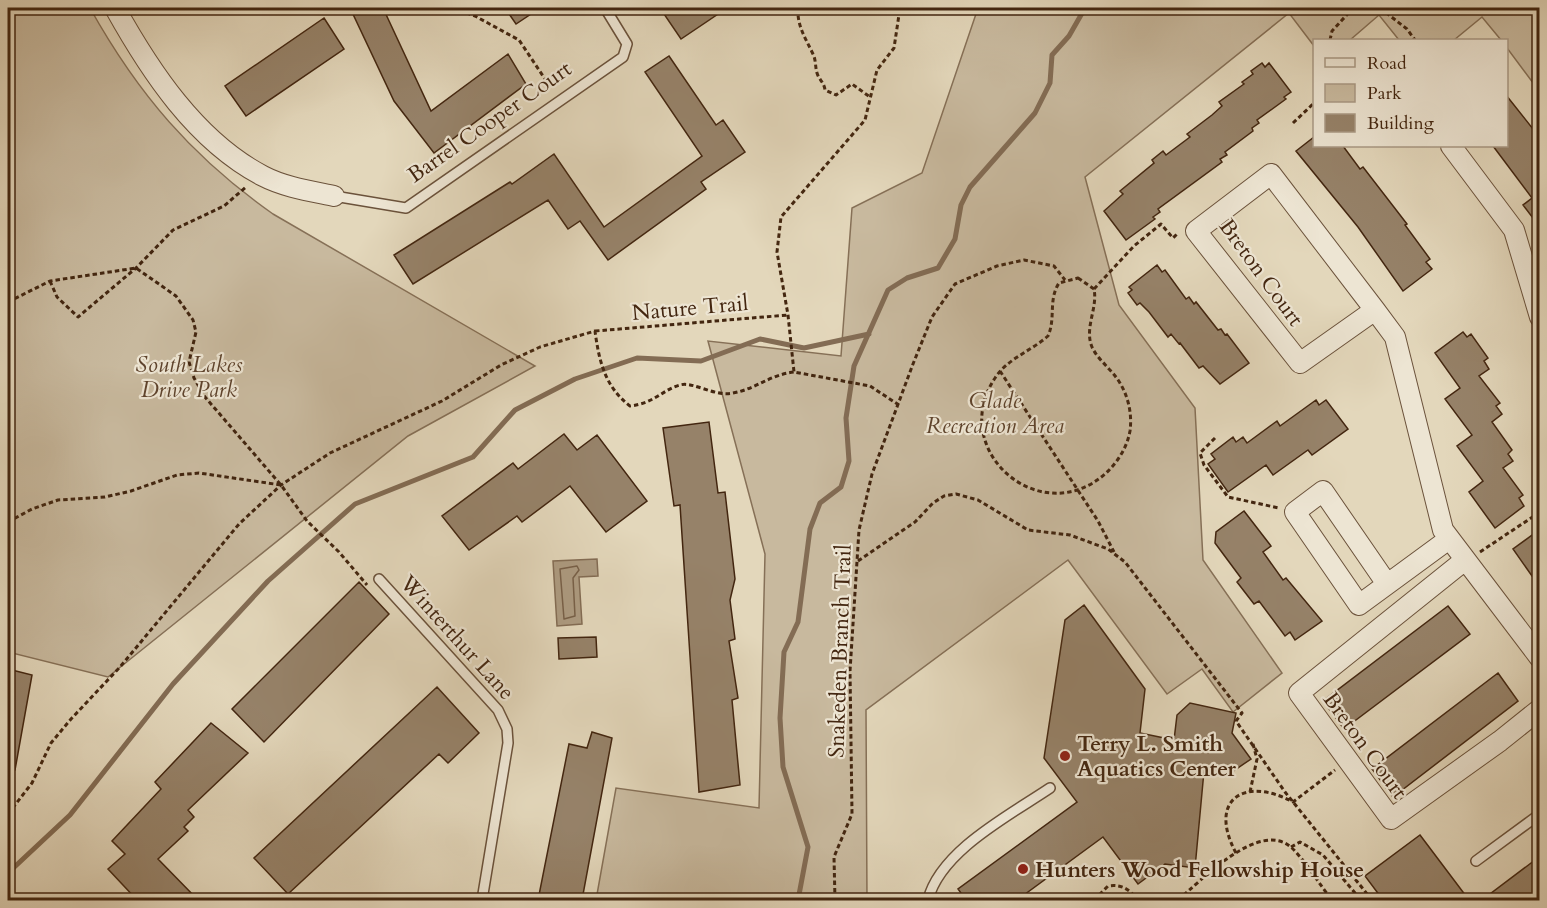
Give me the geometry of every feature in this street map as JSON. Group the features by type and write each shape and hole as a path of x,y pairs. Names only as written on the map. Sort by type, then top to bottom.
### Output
{"street":[{"name":"Barrel Cooper Court","path":"115,8 151,67 181,106 218,145 264,176 334,196"},
{"path":"1452,147 1514,230 1539,317"},
{"name":"Breton Court","path":"1376,310 1300,363 1196,231 1271,174 1376,310 1395,337 1443,530 1539,658"},
{"path":"1387,584 1323,491 1295,512 1359,605 1449,539"},
{"name":"Breton Court","path":"1465,560 1299,693 1391,819 1500,741 1539,709"}],"lane":[{"name":"Barrel Cooper Court","path":"334,196 406,208 597,76 623,57 627,44 605,8"},
{"name":"Winterthur Lane","path":"379,579 488,697 507,729 508,743 482,900"},
{"path":"928,900 931,887 949,861 1050,788"},
{"path":"1476,861 1539,814"}],"path":[{"path":"452,8 475,16 519,40 545,79"},
{"path":"798,8 802,35 813,53 817,76 825,83 825,90 836,95 852,84 870,97"},
{"path":"794,372 791,361 788,315 777,252 781,217 865,120 877,70 894,48 900,8"},
{"path":"1330,39 1332,31 1353,8"},
{"path":"1380,8 1407,29 1414,39"},
{"path":"1293,123 1313,104"},
{"path":"50,281 57,297 78,317 136,268 173,230 224,206 246,187"},
{"path":"1065,280 1059,283 1053,293 1052,328 1048,336 1000,371 989,388 982,417 983,438 996,462 1009,477 1029,488 1053,494 1077,491 1095,482 1112,467 1125,447 1130,431 1129,411 1124,390 1092,347 1090,323 1094,306 1094,289 1134,246 1161,224 1173,238 1184,229 1196,231"},
{"name":"Snakeden Branch Trail","path":"835,900 834,857 852,814 850,671 859,530 872,474 932,317 955,284 998,266 1024,260 1054,266 1065,280 1078,278 1094,289"},
{"path":"8,302 50,281 136,268 176,296 193,320 196,332 189,362 194,378 205,397 281,484 314,528 354,571"},
{"name":"Nature Trail","path":"8,814 32,783 51,743 120,667 239,524 281,484 330,453 442,401 501,365 540,346 595,331 788,315"},
{"path":"595,331 598,357 610,386 630,406 644,404 679,385 690,384 707,392 732,394 753,387 775,374 794,372 870,386 899,405"},
{"path":"1000,371 1116,555"},
{"path":"1215,438 1200,453 1203,465 1227,497 1295,512"},
{"path":"8,522 32,509 58,500 105,497 131,492 177,475 199,473 281,484"},
{"path":"858,561 915,522 933,503 944,496 956,494 978,500 1028,530 1070,535 1108,549 1125,562 1242,713 1236,721 1293,802 1372,900"},
{"path":"1465,560 1539,512"},
{"path":"1250,792 1257,759 1251,740"},
{"path":"1293,802 1348,760"},
{"path":"1236,853 1227,836 1225,817 1234,799 1250,792 1276,793 1293,802"},
{"path":"1178,900 1245,847 1276,840 1291,847 1332,900"},
{"path":"1291,847 1300,842 1323,855 1361,900"},
{"path":"1094,900 1108,886 1118,884 1128,889 1137,900"}],"green space":[{"name":"South Lakes Drive Park","path":"36,8 90,8 127,68 169,122 217,170 244,192 273,214 535,366 408,436 108,677 8,652 8,17"},
{"name":"Glade Recreation Area","path":"978,8 1539,8 1539,91 1508,49 1508,39 1500,39 1482,17 1455,39 1398,39 1379,15 1351,39 1313,39 1313,45 1289,13 1085,177 1119,305 1195,408 1203,560 1282,673 1233,712 1202,669 1167,694 1068,560 866,710 867,900 596,900 616,788 759,808 765,554 708,341 841,356 852,208 922,173"}],"water":[{"path":"597,559 598,576 579,577 582,624 557,626 553,561"}],"building":[{"path":"359,8 383,8 431,111 508,54 526,84 434,153 394,101 352,12"},
{"path":"505,8 540,8 516,24"},
{"path":"673,8 727,8 681,39 664,14"},
{"path":"324,18 344,49 246,116 225,86"},
{"path":"669,56 716,125 723,120 745,152 701,182 706,189 608,260 580,221 568,229 548,200 413,284 394,255 510,182 512,184 554,154 604,227 702,156 645,72"},
{"path":"1262,63 1265,67 1269,63 1291,92 1284,97 1286,99 1257,120 1259,123 1252,128 1253,131 1225,152 1227,155 1220,159 1222,162 1158,209 1160,212 1153,217 1155,219 1126,240 1104,211 1123,194 1120,191 1154,163 1152,160 1163,151 1166,155 1190,137 1187,134 1222,106 1219,102 1244,84 1242,82 1253,74 1251,71"},
{"path":"1508,98 1537,134 1534,136 1539,143 1539,226 1523,205 1532,198 1494,147 1508,147"},
{"path":"1313,138 1313,147 1344,147 1360,169 1363,167 1407,224 1405,225 1430,259 1426,262 1432,269 1403,291 1358,227 1296,151"},
{"path":"1157,265 1162,272 1165,270 1186,299 1189,297 1194,304 1196,302 1218,330 1221,329 1225,335 1227,334 1249,363 1220,384 1203,366 1199,368 1180,343 1171,334 1168,337 1149,312 1140,303 1137,305 1128,293 1132,290 1129,287"},
{"path":"1463,332 1467,337 1471,334 1488,358 1484,361 1489,369 1479,376 1500,403 1496,406 1502,414 1492,422 1512,450 1508,454 1513,461 1503,468 1523,495 1519,498 1524,506 1495,528 1469,492 1483,481 1457,446 1472,435 1445,399 1460,388 1435,353"},
{"path":"1316,400 1319,405 1326,400 1348,429 1312,455 1308,450 1273,475 1266,465 1228,492 1208,464 1215,459 1211,454 1233,437 1236,442 1243,437 1247,443 1277,421 1280,426"},
{"path":"709,422 718,493 725,492 735,579 730,600 735,639 729,641 738,698 732,700 740,785 699,792 680,505 674,506 663,428"},
{"path":"564,434 577,450 597,435 647,501 606,532 570,486 522,522 517,516 469,550 442,516 513,463 518,469"},
{"path":"1244,511 1271,546 1263,552 1283,580 1286,578 1322,621 1295,640 1290,632 1285,636 1259,601 1254,604 1237,582 1241,578 1215,543 1216,532"},
{"path":"1539,530 1539,586 1513,549"},
{"path":"359,582 389,614 264,742 232,709"},
{"path":"1084,605 1145,689 1140,733 1174,740 1177,715 1190,703 1236,713 1232,733 1251,759 1229,774 1204,771 1195,868 1165,864 1138,884 1103,837 1017,900 966,900 958,889 1077,802 1044,758 1065,620"},
{"path":"1448,606 1470,634 1344,729 1323,701"},
{"path":"596,637 597,657 559,659 558,638"},
{"path":"8,669 32,675 15,770 8,769"},
{"path":"1498,673 1518,701 1393,797 1372,769"},
{"path":"437,687 479,733 448,763 439,754 288,894 254,858"},
{"path":"211,723 248,753 188,810 194,817 184,827 188,831 158,859 198,900 137,900 108,869 125,854 112,841 161,789 155,782"},
{"path":"592,732 612,738 582,900 538,900 569,744 587,748"},
{"path":"1420,835 1469,900 1383,900 1365,876"},
{"path":"1539,857 1539,900 1482,900"}],"waterway":[{"path":"798,900 808,847 783,767 780,718 784,652 798,622 810,529 820,503 841,487 849,461 846,418 854,366 888,290 907,278 938,268 955,239 961,205 970,187 1035,113 1050,83 1052,55 1069,36 1085,8"},
{"path":"8,873 70,815 173,684 268,581 355,504 473,457 515,410 575,379 637,358 701,361 760,339 804,348 869,334"}],"place":[{"name":"Terry L. Smith Aquatics Center","path":"1065,756"},
{"name":"Hunters Wood Fellowship House","path":"1023,869"}]}
